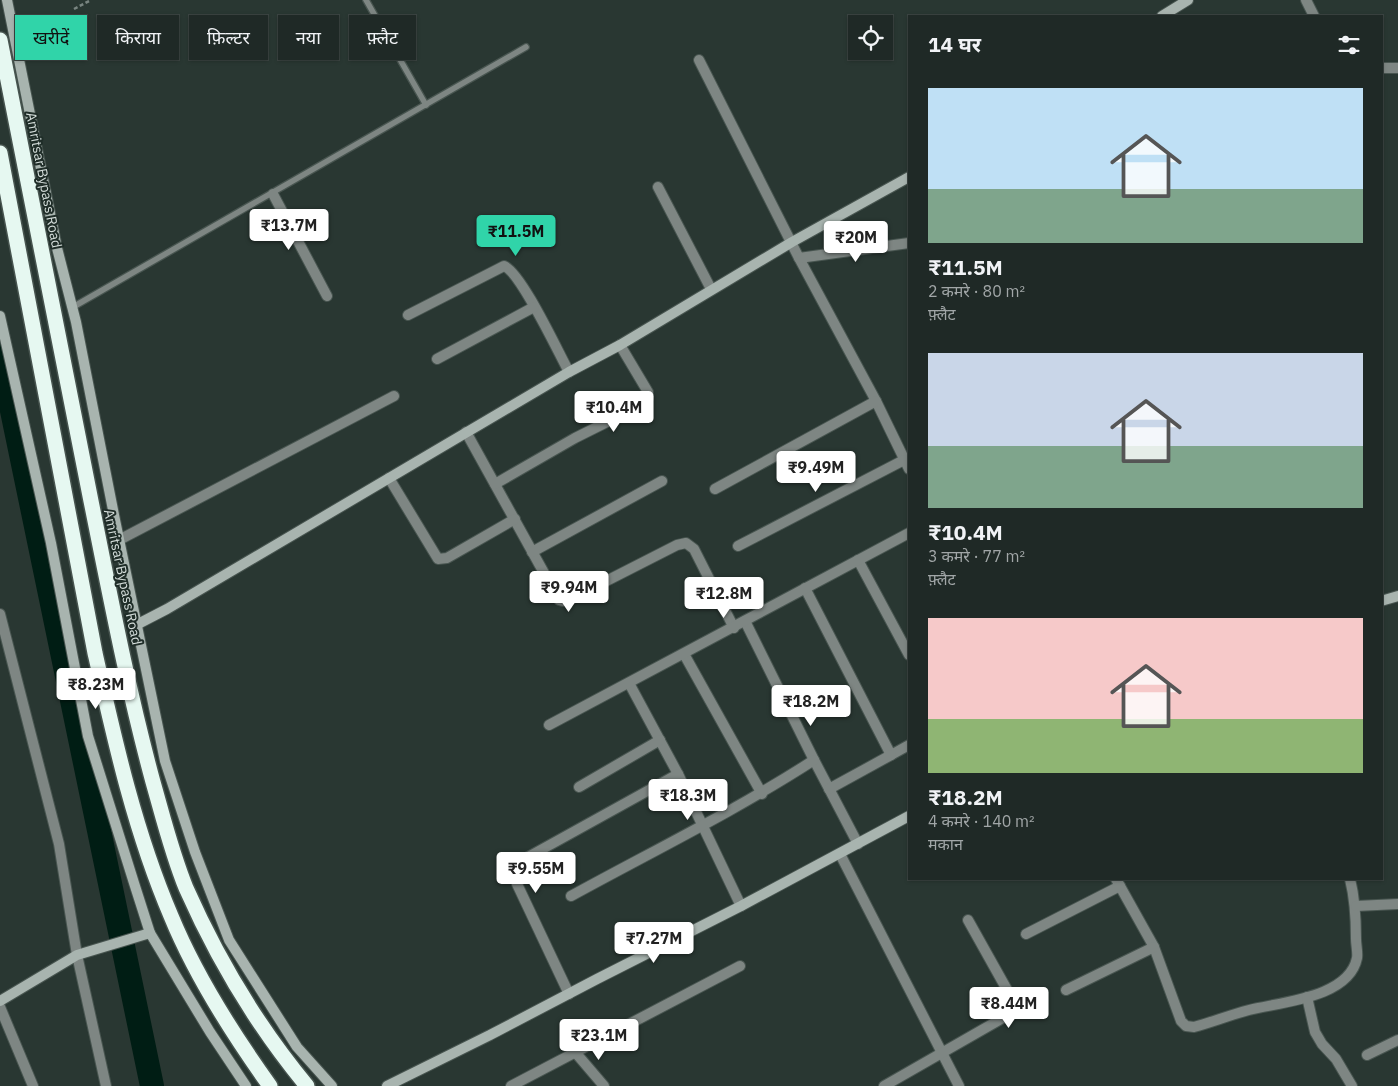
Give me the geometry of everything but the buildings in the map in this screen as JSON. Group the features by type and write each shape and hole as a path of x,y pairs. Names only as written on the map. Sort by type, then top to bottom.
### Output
{"highway":[{"name":"Amritsar Bypass Road","path":"0,40 51,305 119,635 145,752 163,818 186,886 220,956 261,1023 306,1086"},
{"path":"0,154 95,653 110,718 143,840 171,916 202,983 246,1053 270,1086"}],"street":[{"path":"8,0 57,248 73,307 165,761 194,852 229,940 297,1047 332,1086"},
{"path":"1164,15 1188,0"},
{"path":"1306,0 1314,15"},
{"path":"699,60 799,258 876,401 906,465 738,546"},
{"path":"1383,68 1398,68"},
{"path":"138,624 167,609 569,372 620,345 792,242 908,178"},
{"path":"658,187 711,289"},
{"path":"273,194 327,296"},
{"path":"799,258 908,243"},
{"path":"408,315 504,266 511,270 534,306 569,372"},
{"path":"438,359 534,306"},
{"path":"0,316 51,543 88,736 146,934 246,1086"},
{"path":"495,484 575,438 645,403 648,398 648,392 620,345"},
{"path":"119,540 394,396"},
{"path":"715,489 876,401"},
{"path":"466,432 515,519 555,596 559,600 564,601 573,598 677,545 686,543 694,549 734,628"},
{"path":"389,478 438,559 447,558 515,519"},
{"path":"532,552 662,481"},
{"path":"549,724 734,628 908,534"},
{"path":"858,560 908,653"},
{"path":"805,588 891,755"},
{"path":"1383,600 1398,596"},
{"path":"0,614 59,844 77,955 106,1086"},
{"path":"745,621 858,844"},
{"path":"684,654 762,794"},
{"path":"629,683 678,774 741,906"},
{"path":"579,787 660,740"},
{"path":"829,789 908,746"},
{"path":"570,896 703,827 762,794 814,760"},
{"path":"569,994 517,884 516,865 678,774"},
{"path":"387,1086 741,906 908,817"},
{"path":"840,854 959,1086"},
{"path":"1026,934 1118,882 1154,947 1181,1021 1186,1026 1194,1027 1247,1010 1308,997 1328,990 1339,983 1353,968 1357,958 1356,906 1350,880"},
{"path":"1356,906 1398,904"},
{"path":"884,1086 1008,1015 1015,1009 1015,1004 968,920"},
{"path":"0,1001 77,955 146,934"},
{"path":"1066,990 1154,947"},
{"path":"518,1084 575,1052 740,966"},
{"path":"1308,997 1315,1032 1322,1044 1336,1059 1352,1086"},
{"path":"0,1007 33,1086"},
{"path":"1366,1055 1398,1040"},
{"path":"575,1052 604,1086"}],"lane":[{"path":"366,0 426,106"},
{"path":"73,307 273,194 526,47"}],"path":[{"path":"74,9 91,0"}],"waterway":[{"path":"0,353 152,1086"}]}
